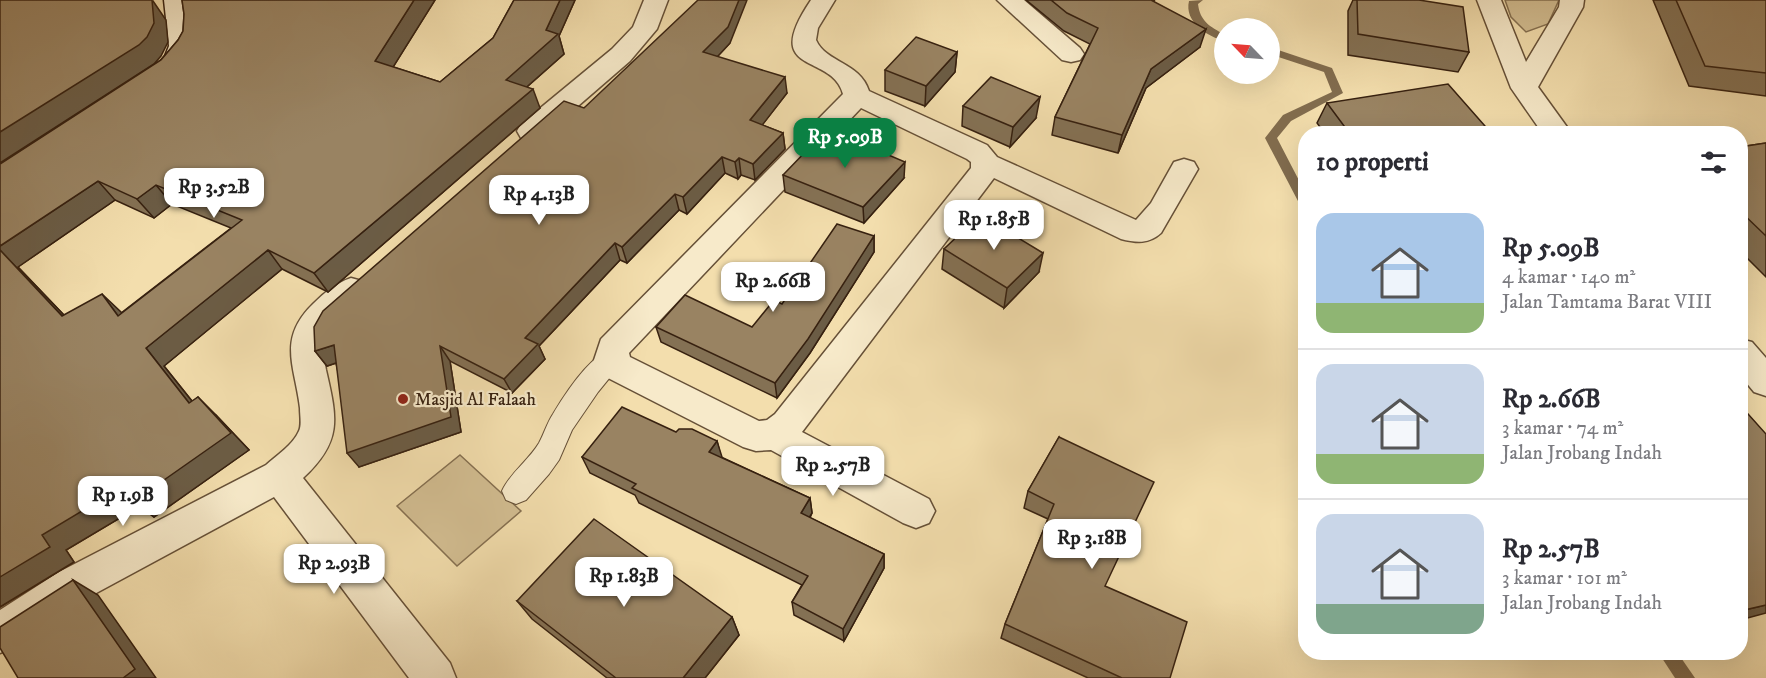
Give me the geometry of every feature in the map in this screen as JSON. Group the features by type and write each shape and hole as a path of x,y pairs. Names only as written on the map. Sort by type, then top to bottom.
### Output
{"street":[{"path":"145,86 179,58 184,45 176,0"},
{"path":"514,147 621,55 645,29 656,0"},
{"path":"823,0 805,30 805,43 811,54 852,79 857,87 857,96 614,348 611,360 618,367 756,436 775,435 916,511"},
{"path":"1009,0 1071,54"},
{"path":"1489,0 1524,88 1552,126"},
{"path":"1524,88 1571,8 1572,0"},
{"path":"775,435 787,425 985,170 984,156 857,96"},
{"path":"986,163 1121,226 1142,232 1147,229 1160,210 1184,169"},
{"path":"0,633 73,585 279,476 302,458 316,439 320,421 306,353 307,340 312,328 322,316 374,270"},
{"path":"1748,361 1766,382"},
{"path":"279,476 435,678"}],"lane":[{"path":"516,491 549,451 562,423 589,384 611,360"}],"shaded area":[{"path":"1505,0 1559,0 1548,24 1526,32 1511,17"},
{"path":"460,455 521,511 457,566 397,506"}],"building":[{"path":"0,0 152,0 154,23 147,37 139,45 0,132"},
{"path":"182,0 414,0 375,61 440,82 493,38 514,0 560,0 546,30 558,34 506,80 533,89 314,273 268,250 146,348 189,403 198,397 231,433 134,501 122,487 42,535 50,547 0,577 0,250 62,316 102,294 118,316 242,220 156,185 137,199 98,181 0,246 0,164 161,60 183,31"},
{"path":"698,0 739,0 728,27 703,52 785,77 750,120 783,133 753,164 739,158 735,162 722,157 683,197 675,194 622,247 615,243 525,338 538,344 504,379 440,346 451,417 347,453 334,345 315,351 314,327 323,311 564,101 584,108"},
{"path":"1051,0 1151,0 1206,29 1151,69 1122,135 1055,117 1098,28 1067,13"},
{"path":"1357,0 1419,0 1463,7 1469,52 1358,34"},
{"path":"1676,0 1766,0 1766,73 1705,66"},
{"path":"916,37 957,52 926,86 885,70"},
{"path":"991,77 1040,97 1013,127 963,106"},
{"path":"1448,84 1485,126 1344,126 1327,103"},
{"path":"837,133 905,162 863,207 783,175 813,144 823,148"},
{"path":"1766,143 1766,236 1748,219 1748,146"},
{"path":"980,215 1043,253 1007,288 944,249"},
{"path":"837,224 874,236 808,339 775,383 656,327 685,295 752,327 774,300 782,304"},
{"path":"622,407 676,432 679,429 692,429 717,441 709,452 810,498 801,513 884,554 843,629 792,602 808,576 632,488 636,484 582,457"},
{"path":"1748,414 1766,434 1766,605 1748,609"},
{"path":"1059,437 1154,482 1105,586 1187,622 1170,678 1122,678 1005,624 1054,504 1028,491"},
{"path":"594,519 732,617 683,678 616,678 517,601"},
{"path":"73,580 135,669 123,678 18,678 0,648 0,627"}],"waterway":[{"path":"1198,0 1193,3 1196,16 1202,25 1214,33"},
{"path":"1280,54 1328,70 1338,93 1287,118 1271,138 1298,190"},
{"path":"1672,660 1686,678"}],"place":[{"name":"Masjid Al Falaah","path":"403,399"}]}
